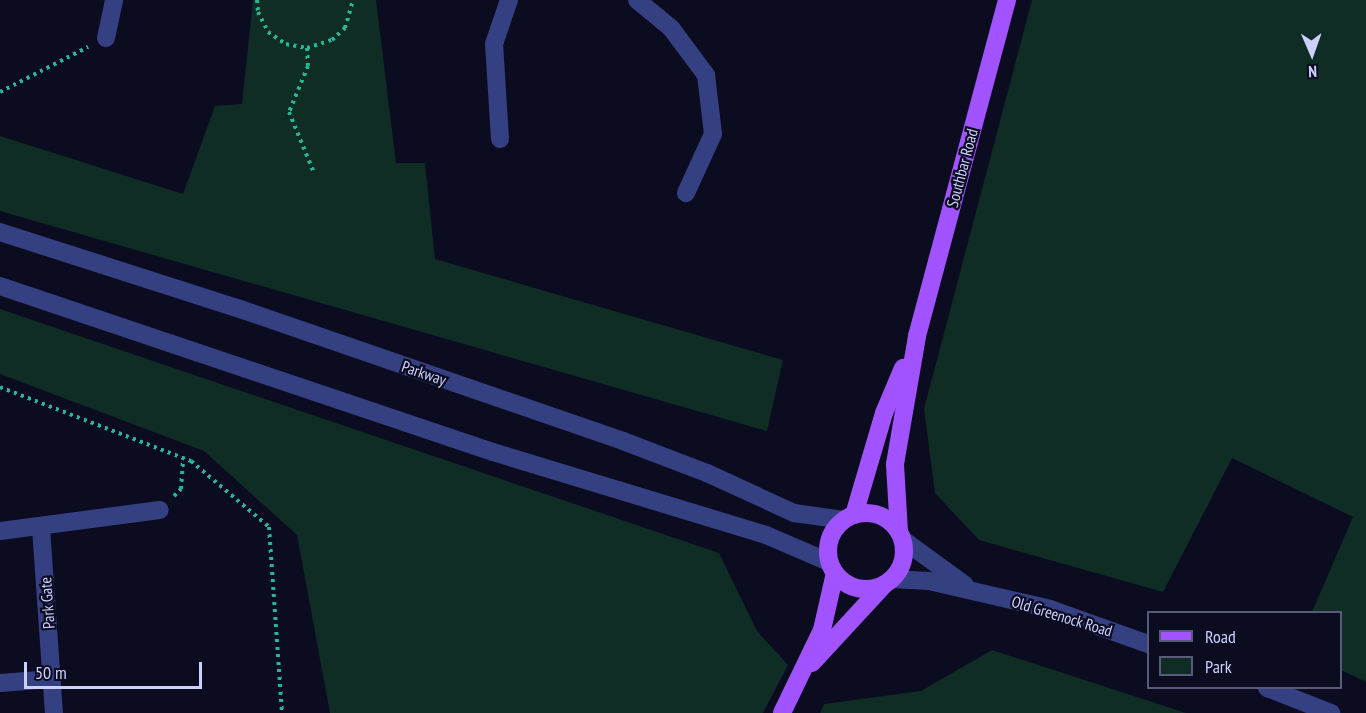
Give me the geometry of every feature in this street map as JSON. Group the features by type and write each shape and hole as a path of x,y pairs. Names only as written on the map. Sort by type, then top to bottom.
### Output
{"main road":[{"name":"Southbar Road","path":"901,536 895,464 916,336 1007,0"},
{"name":"Southbar Road","path":"849,517 884,413 916,336"},
{"path":"782,713 805,671 827,614 832,567 830,538 849,517 880,516 901,536 903,561 888,582 805,671"},
{"path":"832,567 852,587 874,589 888,582"}],"street":[{"path":"106,38 114,0"},
{"path":"500,139 494,44 509,0"},
{"path":"637,0 671,28 706,75 713,134 686,193"},
{"name":"Parkway","path":"0,232 246,311 634,445 794,513 849,517"},
{"path":"0,286 482,448 777,538 832,567"},
{"path":"0,531 41,528 160,510"},
{"name":"Park Gate","path":"41,528 54,713"},
{"name":"Old Greenock Road","path":"901,536 975,590"},
{"name":"Old Greenock Road","path":"888,582 929,581 975,590 1050,609 1147,643"},
{"path":"0,683 52,679"},
{"path":"1272,689 1331,713"}],"path":[{"path":"257,0 258,12 268,32 286,44 307,48 332,40 345,28 353,0"},
{"path":"0,92 106,38"},
{"path":"307,48 308,66 290,112 314,173"},
{"path":"0,387 183,458 269,526 282,713"},
{"path":"160,510 181,489 183,458"}],"green space":[{"path":"253,0 376,0 396,163 425,163 435,259 783,360 767,431 0,211 0,136 183,194 215,106 242,104"},
{"path":"1032,0 1366,0 1366,682 1342,670 1342,611 1312,611 1353,517 1232,458 1163,592 979,540 935,493 924,409"},
{"path":"0,309 719,553 757,631 788,665 763,713 330,713 297,535 204,451 0,374"},
{"path":"992,650 1186,713 820,713 824,704 921,691"}]}
